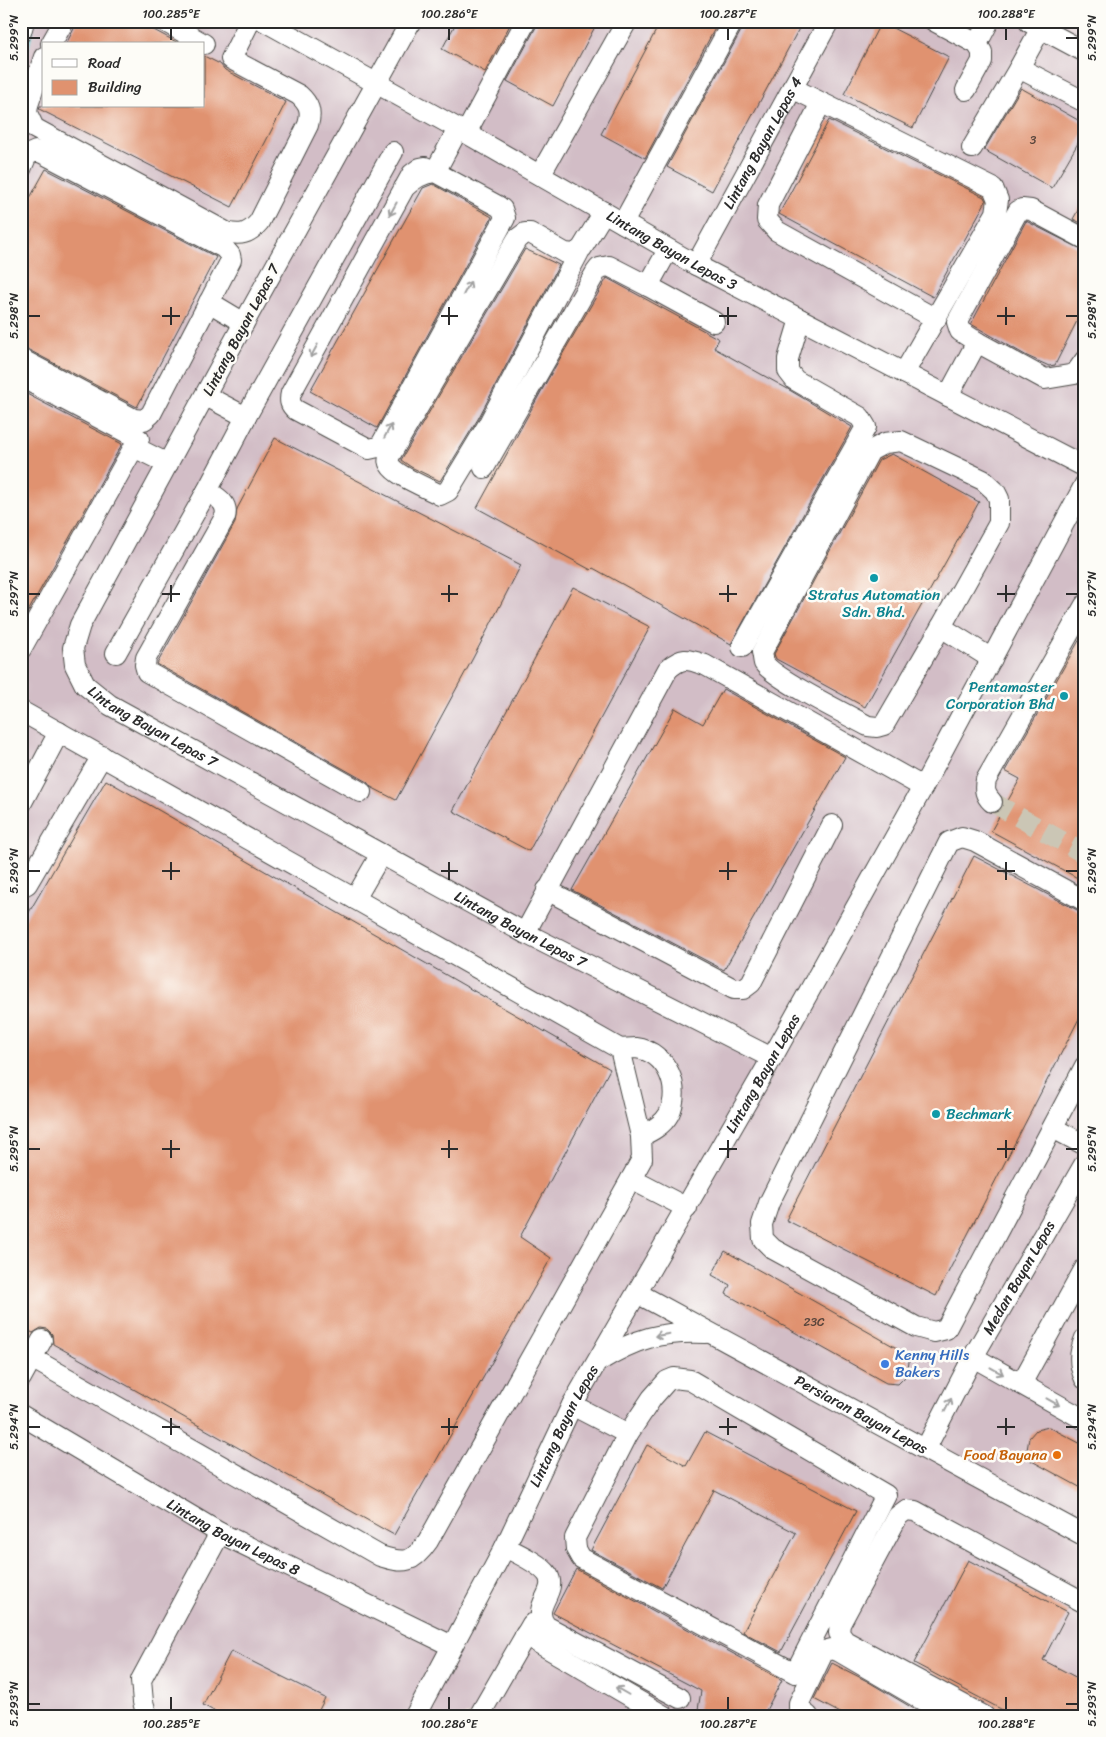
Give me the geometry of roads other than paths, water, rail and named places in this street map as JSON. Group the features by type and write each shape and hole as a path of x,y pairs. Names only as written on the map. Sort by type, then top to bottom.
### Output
{"street":[{"path":"21,32 24,21"},
{"path":"53,42 64,21"},
{"path":"164,21 201,42"},
{"path":"231,59 250,21"},
{"name":"Lintang Bayan Lepas 3","path":"264,21 540,175 668,250 1085,467"},
{"name":"Lintang Bayan Lepas 7","path":"411,21 80,625 73,648 75,665 85,685 110,705 525,933 772,1058"},
{"path":"435,172 462,131 526,21"},
{"path":"540,175 627,21"},
{"path":"623,223 733,21"},
{"name":"Lintang Bayan Lepas 4","path":"696,265 829,21"},
{"path":"934,21 980,47 983,56 966,90"},
{"path":"977,44 989,21"},
{"path":"972,148 1019,68 1035,24 1085,52"},
{"path":"42,64 27,113 34,128 226,232 235,235 244,234 253,229 259,222 308,125 310,117 309,108 299,95 205,45"},
{"path":"1019,68 1085,102"},
{"path":"792,88 993,188 998,200 996,213 904,373"},
{"path":"821,103 768,205 767,220 777,231 936,319"},
{"path":"21,169 27,155 36,151 42,153 224,248 230,255 231,260 151,414 144,420 134,419 21,359"},
{"path":"116,653 393,152"},
{"path":"425,167 435,172 498,206 502,209 504,218 382,443 378,447 369,449 296,410 290,403 289,398 404,188 416,170 425,167"},
{"path":"1085,239 1031,210 1022,209 1018,212 958,318 957,327 977,342 1045,379 1075,374 1085,360"},
{"path":"579,252 570,254 534,234 525,233 520,235 389,458 390,466 396,472 440,495 448,491 488,425 579,252 604,212"},
{"path":"340,248 364,261"},
{"path":"648,286 668,250"},
{"path":"484,468 600,268 613,267 714,322"},
{"path":"209,302 244,323"},
{"path":"742,647 866,427 860,418 795,380 788,371 788,360 800,319"},
{"path":"948,396 977,342"},
{"path":"21,376 139,439 21,649"},
{"path":"206,396 246,417"},
{"path":"901,441 983,480 995,491 999,499 999,523 941,627 884,725 877,727 868,726 801,690 774,673 764,663 762,652 865,460 870,451 885,443 901,441"},
{"path":"134,447 168,464"},
{"name":"Lintang Bayan Lepas","path":"415,1716 505,1547 572,1405 687,1208 923,787 1085,484"},
{"path":"207,490 223,501 227,511 146,658 145,665 148,672 362,792"},
{"path":"992,802 986,796 984,788 986,780 1085,605"},
{"path":"941,627 992,659"},
{"path":"525,933 668,669 678,661 688,659 705,665 923,787"},
{"path":"23,716 59,732 620,1049 637,1048 654,1055 666,1066 673,1082 674,1099 668,1115 657,1128 642,1136"},
{"path":"21,804 59,732"},
{"path":"21,887 28,884 102,756"},
{"path":"547,890 734,989 743,989 751,983 832,825"},
{"path":"1085,901 976,841 962,837 949,842 769,1203 762,1224 763,1239 773,1249 916,1327 934,1332 946,1328 1085,1066"},
{"path":"354,899 381,854"},
{"path":"21,1378 32,1350 380,1556 394,1561 412,1559 419,1554 428,1542 642,1159 642,1136 620,1049"},
{"path":"1053,1128 1085,1145"},
{"name":"Medan Bayan Lepas","path":"926,1448 973,1357 1085,1163"},
{"path":"631,1179 687,1208"},
{"path":"1021,1384 1085,1268"},
{"name":"Persiaran Bayan Lepas","path":"637,1293 710,1334 926,1448 1085,1536"},
{"path":"596,1363 622,1347 650,1337 680,1332 710,1334"},
{"path":"1085,1338 1079,1354 1079,1363 1085,1379"},
{"path":"973,1357 1085,1420"},
{"path":"674,1378 690,1380 886,1494 795,1673 581,1558 576,1549 575,1538 628,1434 666,1381 674,1378"},
{"path":"572,1405 628,1434"},
{"name":"Lintang Bayan Lepas 8","path":"21,1415 220,1533 452,1646"},
{"path":"984,1716 845,1641 838,1633 840,1624 898,1516 906,1510 915,1511 1085,1602"},
{"path":"147,1716 143,1702 141,1680 220,1533"},
{"path":"505,1547 534,1563 547,1574 550,1583 540,1611 541,1619 546,1626 680,1698"},
{"path":"479,1716 532,1624 541,1619"},
{"path":"525,1635 664,1716"},
{"path":"808,1716 799,1709 799,1703 824,1652 832,1649 950,1716"}],"waterway":[{"path":"21,70 31,31"}],"tunnel":[{"path":"992,802 1085,854"}],"place":[{"name":"Stratus Automation Sdn. Bhd.","path":"874,578"},
{"name":"Pentamaster Corporation Bhd","path":"1064,696"},
{"name":"Bechmark","path":"936,1114"},
{"name":"Kenny Hills Bakers","path":"885,1364"},
{"name":"Food Bayana","path":"1057,1455"}]}
